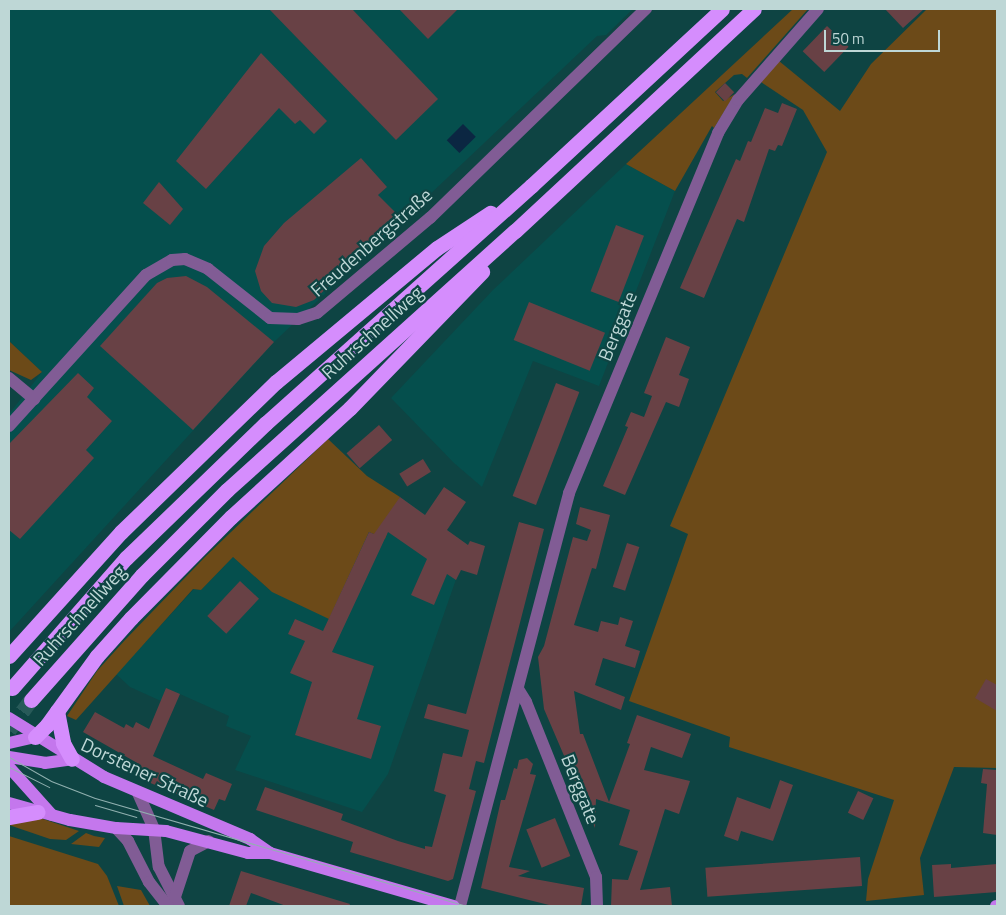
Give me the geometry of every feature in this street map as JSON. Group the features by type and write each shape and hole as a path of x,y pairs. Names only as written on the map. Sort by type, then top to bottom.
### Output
{"highway":[{"name":"Ruhrschnellweg","path":"12,688 126,558 266,423 531,186 722,9"},
{"name":"Ruhrschnellweg","path":"31,700 142,574 227,490 562,188 754,9"},
{"path":"10,653 121,532 276,382 437,248 531,186"},
{"path":"35,737 57,711 97,656 170,578 363,395 562,188"},
{"path":"57,711 63,743 72,759"},
{"path":"9,817 38,812"}],"main road":[{"name":"Dorstener Straße","path":"9,718 35,737 72,759 138,793 250,839 270,853"},
{"path":"9,743 35,737"},
{"path":"9,757 46,763 72,759"},
{"path":"9,767 54,816"},
{"name":"Dorstener Straße","path":"9,803 54,816 116,828 154,829 209,841 248,853 270,853 454,906"}],"street":[{"name":"Freudenbergstraße","path":"9,426 146,275 172,260 185,259 208,269 270,318 298,319 317,313 430,218 646,9"},
{"name":"Berggate","path":"460,906 569,493 701,167 738,100 818,9"},
{"path":"9,378 34,399"},
{"name":"Berggate","path":"518,689 526,702 596,877 597,906"},
{"path":"138,793 154,829 158,867 174,903"},
{"path":"116,828 128,841 149,882 174,903"},
{"path":"174,903 190,851 209,841"}],"shaded area":[{"path":"9,9 633,9 606,35 597,36 274,342 9,632 9,414 42,372 9,341"},
{"path":"793,9 808,9 747,78 742,74 734,75 715,92 723,101 735,94 714,128 712,126 675,191 626,164"},
{"path":"927,9 997,9 997,768 954,767 920,858 924,895 866,901 868,879 894,800 729,747 730,737 629,701 688,534 670,526 827,152 803,110 761,82 779,61 840,111 871,64"},
{"path":"463,124 476,137 459,153 447,140"},
{"path":"626,164 675,191 599,386 533,361 482,487 454,463 391,398 493,290"},
{"path":"9,341 42,372 31,380 9,370"},
{"path":"328,439 367,476 400,497 385,539 369,532 329,619 272,592 233,557 201,590 193,589 76,720 67,716 97,671 125,640 205,557"},
{"path":"400,497 468,545 388,774 362,812 235,770 251,736 226,726 229,716 180,694 161,701 130,687 116,674 194,589 201,590 233,557 272,592 369,532 384,539"},
{"path":"37,817 79,831 66,840 50,839 9,825"},
{"path":"86,833 105,838 99,847 71,844"},
{"path":"9,836 98,864 107,876 119,906 9,906"},
{"path":"117,886 141,890 150,906 124,906"}],"building":[{"path":"269,9 352,9 438,99 396,140"},
{"path":"399,9 458,9 428,39"},
{"path":"885,9 924,9 903,28"},
{"path":"827,26 849,47 824,72 803,51"},
{"path":"261,53 327,121 314,134 300,120 295,124 279,108 206,189 176,161"},
{"path":"725,83 734,92 725,101 716,92"},
{"path":"782,103 797,109 782,146 778,145 775,151 769,149 744,222 737,219 704,298 680,288 736,159 740,161 748,141 751,142 765,108 778,113"},
{"path":"361,158 387,187 378,195 401,218 314,300 296,307 272,303 261,291 255,271 264,246 284,223"},
{"path":"159,182 183,209 170,225 143,203"},
{"path":"616,225 644,236 619,302 591,291"},
{"path":"186,276 207,287 274,342 193,430 100,346 157,283 167,278"},
{"path":"529,302 605,333 590,371 514,340"},
{"path":"666,337 690,347 679,375 689,379 679,407 666,402 625,495 603,486 628,427 625,426 631,412 644,417 652,396 644,393"},
{"path":"78,373 94,388 87,397 112,421 86,450 94,458 20,539 9,530 9,444"},
{"path":"556,383 579,392 536,505 513,496"},
{"path":"379,425 392,440 360,468 347,453"},
{"path":"423,459 431,472 407,487 399,474"},
{"path":"444,487 466,502 447,530 468,545 470,541 485,546 477,575 461,570 456,580 447,574 434,605 411,595 427,559 388,532 332,652 374,666 357,719 381,726 371,759 295,735 312,682 290,673 305,641 288,634 295,619 323,631 369,532 374,534 400,497 425,515"},
{"path":"580,507 610,515 596,569 592,568 574,625 598,632 601,621 618,625 620,617 633,621 625,646 640,651 635,668 603,658 595,685 625,697 621,710 574,691 580,734 583,734 609,802 630,744 627,743 637,715 691,734 682,758 651,747 644,770 690,781 679,814 665,809 640,890 670,887 672,906 611,906 612,879 628,880 638,851 619,845 630,810 596,799 595,828 544,709 538,657 544,646 573,537 587,541 591,530 576,524"},
{"path":"519,522 544,529 484,763 476,761 469,789 476,791 453,879 448,881 350,852 353,842 256,810 265,787 343,814 341,820 398,841 425,849 425,846 432,847 446,795 434,791 443,753 462,757 469,730 424,718 428,704 466,714"},
{"path":"627,543 639,547 625,591 613,587"},
{"path":"240,581 259,599 226,634 207,616"},
{"path":"986,679 997,685 997,711 975,698"},
{"path":"166,688 180,694 153,756 203,779 206,773 232,784 225,801 219,799 214,810 134,776 139,764 83,732 95,712 124,728 126,724 133,728 136,722 149,729"},
{"path":"527,758 533,764 530,774 536,775 509,867 530,871 518,876 584,888 581,906 553,906 481,888 501,800 505,800 514,768 517,769 519,760"},
{"path":"983,769 997,770 997,835 983,833 987,784 981,783"},
{"path":"780,780 793,785 773,841 741,831 738,841 724,836 737,797 770,809"},
{"path":"858,791 873,798 863,820 848,813"},
{"path":"555,818 570,856 542,868 526,830"},
{"path":"860,857 862,886 707,897 705,868"},
{"path":"951,864 951,868 997,864 997,892 934,897 932,865"},
{"path":"241,871 350,904 349,906 286,906 251,893 246,906 229,906"}],"tunnel":[{"path":"9,730 31,700"}],"tram line":[{"path":"9,757 51,781 95,798 466,906"},
{"path":"9,767 49,787"},
{"path":"95,805 136,817"}]}
